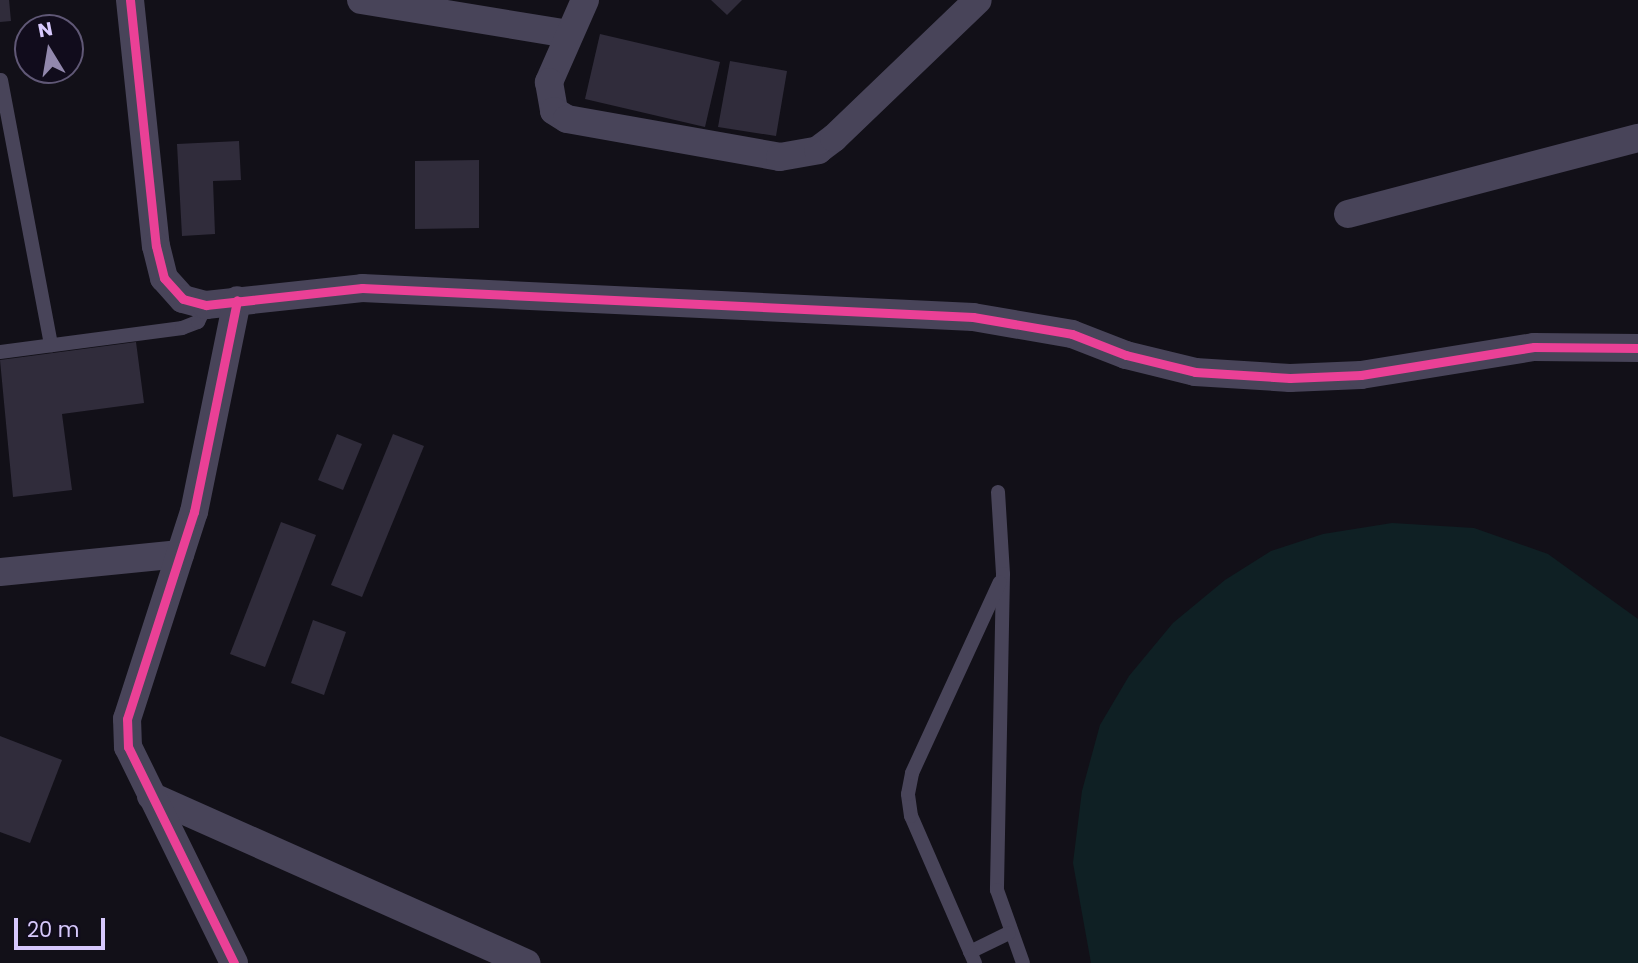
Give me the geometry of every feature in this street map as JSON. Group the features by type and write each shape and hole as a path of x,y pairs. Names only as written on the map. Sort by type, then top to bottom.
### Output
{"street":[{"path":"130,0 159,257 164,278 183,299 206,305 362,288 972,317 1072,334 1195,372 1290,378 1361,375 1534,347 1638,348"},
{"path":"361,0 569,34"},
{"path":"585,0 549,82 554,111 567,119 797,157 834,138 978,0"},
{"path":"1348,214 1638,138"},
{"path":"234,963 128,747 127,719 180,554 216,426 237,300"},
{"path":"0,572 180,554"},
{"path":"150,796 526,963"}],"lane":[{"path":"1,79 51,345"},
{"path":"0,352 182,328 198,322 206,305"},
{"path":"998,492 1003,574 997,891 1009,933 1023,963"},
{"path":"1003,574 912,773 908,794 911,816 973,958 1009,933"}],"shaded area":[{"path":"1392,523 1474,528 1548,554 1638,619 1638,963 1091,963 1073,863 1082,791 1100,725 1129,676 1173,623 1225,580 1271,551 1323,534"}],"building":[{"path":"0,0 9,0 11,21 0,22"},
{"path":"711,0 742,0 727,15"},
{"path":"600,34 720,62 705,127 585,99"},
{"path":"730,61 787,71 776,136 718,127"},
{"path":"239,141 241,180 213,181 215,234 182,236 177,144"},
{"path":"479,160 479,228 415,229 415,161"},
{"path":"136,342 144,403 62,414 72,490 13,497 0,360"},
{"path":"337,434 362,444 343,490 318,480"},
{"path":"393,434 424,446 362,597 331,585"},
{"path":"281,522 316,535 265,667 230,654"},
{"path":"313,620 346,632 324,695 291,683"},
{"path":"0,736 62,760 30,843 0,832"}],"cycle path":[{"path":"130,0 156,246 164,278 183,299 206,305 362,288 973,317 1072,334 1126,355 1195,372 1290,378 1361,375 1534,347 1638,348"},
{"path":"234,963 128,747 127,719 194,512 237,300"}]}
